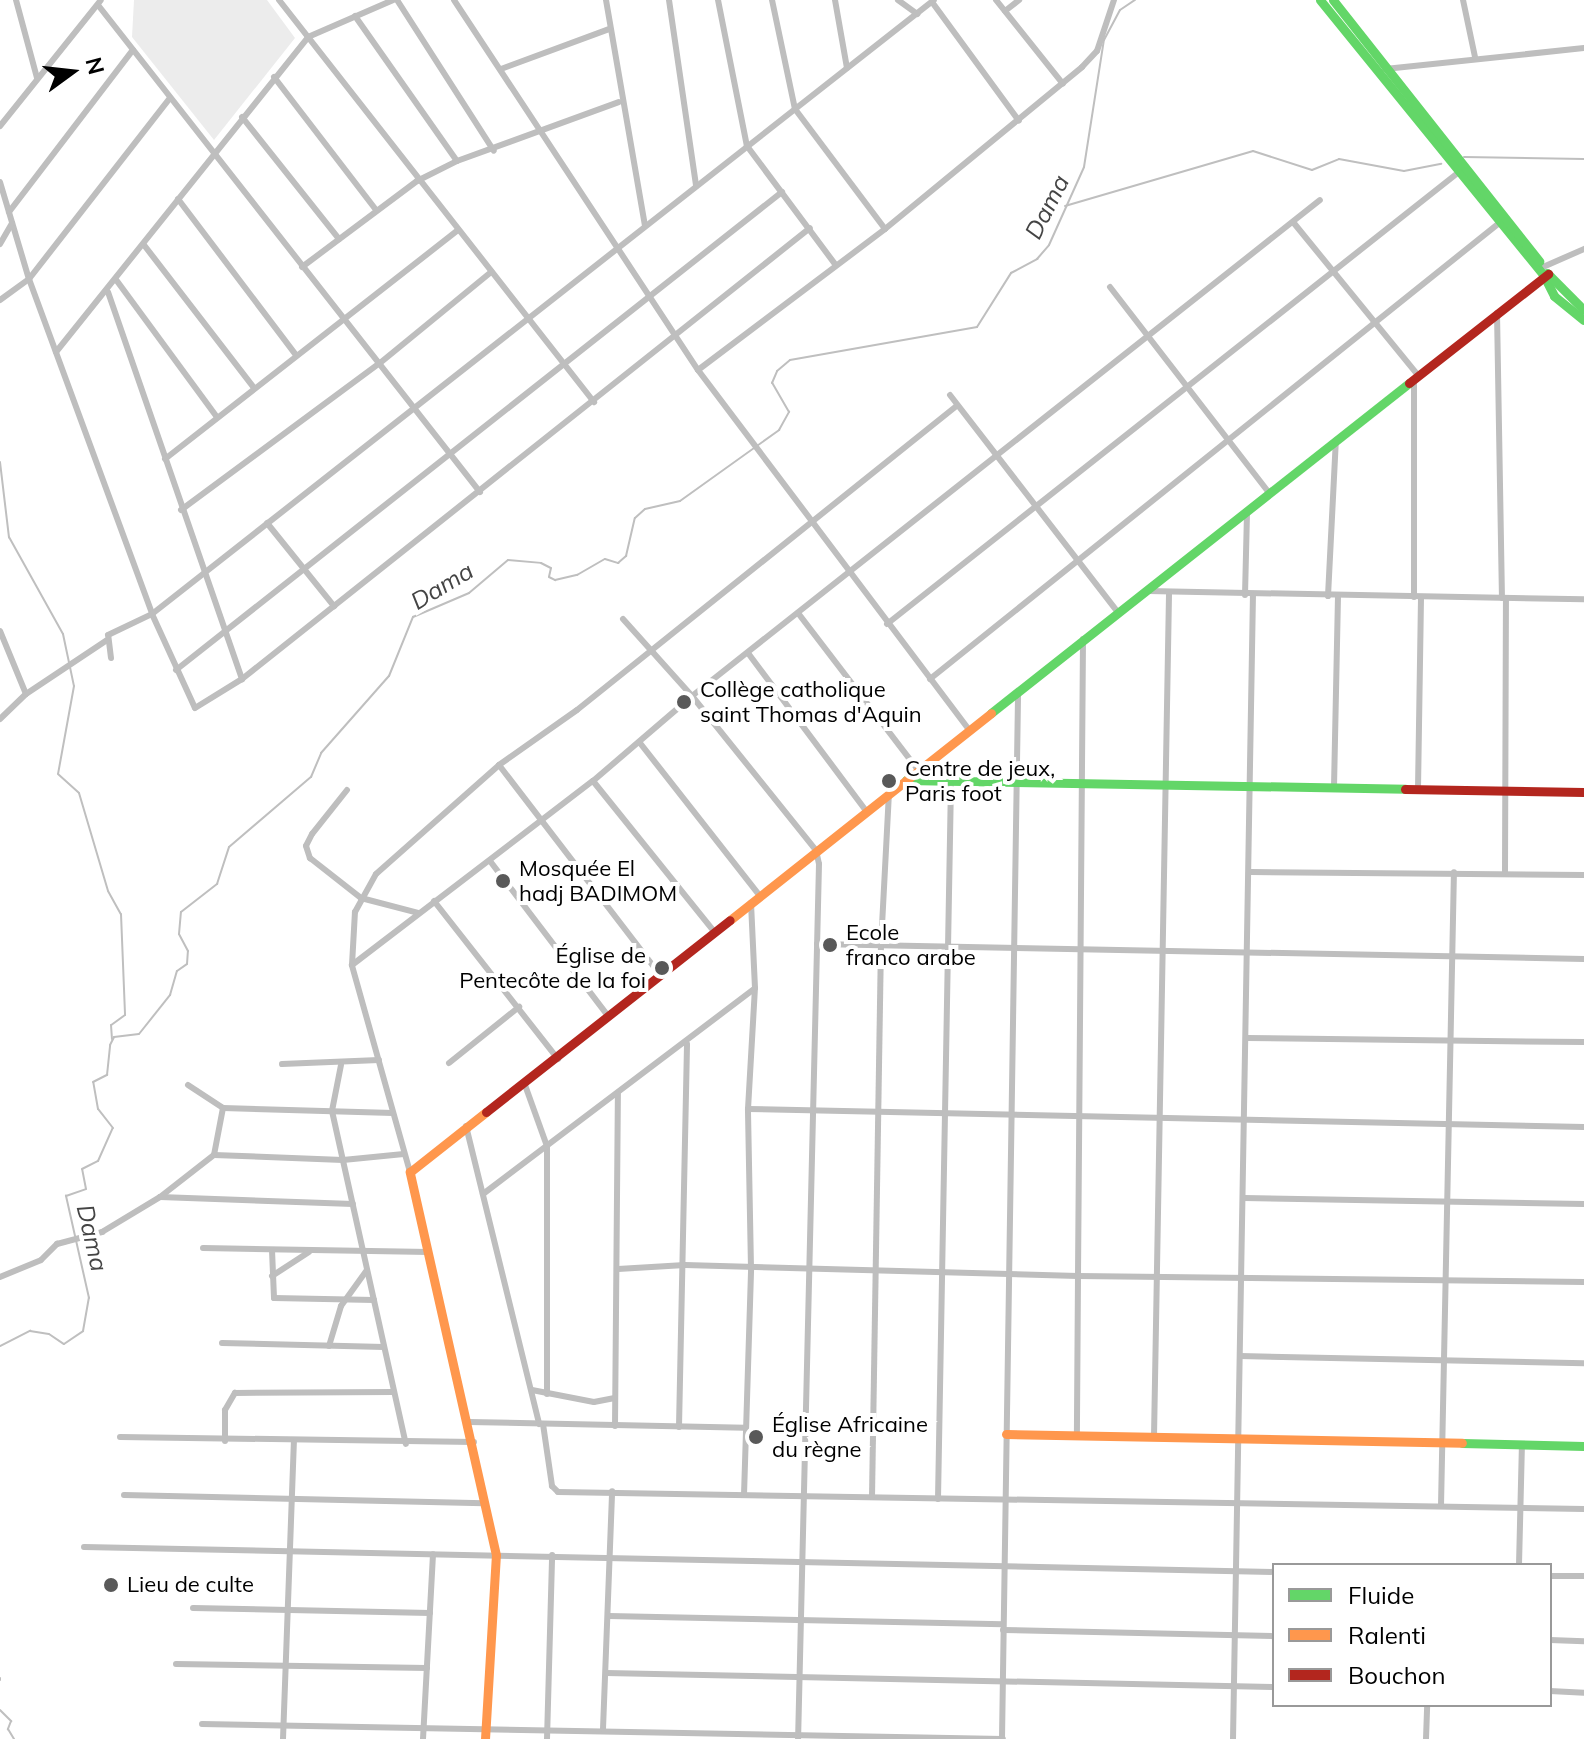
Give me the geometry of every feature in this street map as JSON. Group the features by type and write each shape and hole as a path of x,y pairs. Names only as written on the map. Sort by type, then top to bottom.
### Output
{"street":[{"path":"16,0 37,78"},
{"path":"279,0 417,181 594,402"},
{"path":"56,352 117,281 212,151 308,37 395,0 494,151"},
{"path":"454,0 674,337 809,524 969,730"},
{"path":"606,0 619,102 645,225"},
{"path":"669,0 696,186"},
{"path":"718,0 747,146 835,264"},
{"path":"772,0 795,109 885,229"},
{"path":"835,0 847,68"},
{"path":"898,0 917,14"},
{"path":"996,0 1063,84"},
{"path":"1005,11 1019,0"},
{"path":"698,370 885,229 1063,84 1097,51 1114,0"},
{"path":"1320,0 1465,167 1545,272 1554,296 1584,320"},
{"path":"1333,0 1457,174 1498,224 1584,310"},
{"path":"1463,0 1475,57"},
{"path":"0,719 26,694 107,640 115,630 152,614 933,1 1019,121"},
{"path":"0,126 100,3 170,98 480,492"},
{"path":"355,16 457,161"},
{"path":"501,69 609,29"},
{"path":"1383,70 1475,57 1584,48"},
{"path":"9,212 133,50"},
{"path":"274,77 376,210"},
{"path":"0,300 29,279 170,98"},
{"path":"302,267 417,181 457,161 494,151 619,102"},
{"path":"242,117 339,239"},
{"path":"887,624 1335,273 1465,167"},
{"path":"0,182 29,279 152,614 195,708 242,679 810,228"},
{"path":"176,670 782,192"},
{"path":"178,199 296,355"},
{"path":"352,965 593,781 692,696 1320,200"},
{"path":"1293,222 1416,378 1418,789"},
{"path":"0,244 12,223"},
{"path":"930,679 1498,224"},
{"path":"165,459 458,230"},
{"path":"144,245 254,388"},
{"path":"410,1172 466,1126 558,1059 755,898 1247,512 1545,272 1584,249"},
{"path":"181,510 380,363 491,272"},
{"path":"117,281 217,417"},
{"path":"1110,287 1269,493"},
{"path":"108,292 202,574 226,630 242,679"},
{"path":"1497,313 1504,598 1505,872"},
{"path":"950,395 1118,612"},
{"path":"485,1739 496,1555 488,1503 410,1172 352,965 353,924 361,898 396,853 499,765 651,649 957,406"},
{"path":"1328,596 1336,440"},
{"path":"1233,1739 1253,786 1247,512"},
{"path":"267,523 334,606"},
{"path":"1145,591 1169,594 1584,599"},
{"path":"1154,1437 1169,594"},
{"path":"1334,787 1338,596"},
{"path":"798,613 918,770"},
{"path":"623,619 692,696 816,850 817,944 798,1736"},
{"path":"0,631 26,694"},
{"path":"1077,1435 1085,783 1083,639"},
{"path":"107,640 111,658"},
{"path":"748,653 866,811"},
{"path":"202,1724 547,1727 736,1735 1004,1739 1003,1627 1018,692"},
{"path":"640,743 755,898 755,988 748,1109 751,1268 744,1495"},
{"path":"499,765 660,975"},
{"path":"906,780 1584,792"},
{"path":"938,1499 951,780"},
{"path":"593,781 715,933"},
{"path":"347,790 306,846 310,858 361,898 418,913"},
{"path":"872,1497 881,945 889,792"},
{"path":"490,861 608,1016"},
{"path":"1251,872 1584,875"},
{"path":"1441,1506 1454,872"},
{"path":"434,901 558,1059"},
{"path":"817,944 1584,959"},
{"path":"483,1194 687,1044 755,988"},
{"path":"449,1063 519,1007"},
{"path":"1247,1038 1584,1042"},
{"path":"679,1427 685,1265 687,1044"},
{"path":"282,1064 341,1065 379,1060"},
{"path":"341,1065 332,1111 406,1444"},
{"path":"188,1085 223,1108 393,1113"},
{"path":"525,1085 547,1146 547,1394"},
{"path":"615,1426 618,1094"},
{"path":"214,1155 223,1108"},
{"path":"748,1109 1584,1127"},
{"path":"466,1126 541,1424 554,1490 1584,1509"},
{"path":"0,1277 41,1260 57,1244 102,1232 160,1197 214,1155 343,1160 404,1154"},
{"path":"160,1197 353,1204"},
{"path":"1244,1198 1584,1204"},
{"path":"203,1248 429,1252"},
{"path":"272,1250 274,1298 374,1300"},
{"path":"272,1276 311,1251"},
{"path":"618,1269 685,1265 1078,1276 1584,1282"},
{"path":"329,1346 346,1299 367,1270"},
{"path":"222,1343 384,1347"},
{"path":"1240,1356 1584,1363"},
{"path":"532,1390 594,1402 615,1398"},
{"path":"225,1441 225,1410 235,1393 394,1392"},
{"path":"469,1422 745,1428"},
{"path":"1006,1434 1584,1446"},
{"path":"120,1437 406,1444 474,1442"},
{"path":"283,1739 294,1442"},
{"path":"1519,1563 1522,1444"},
{"path":"603,1729 612,1556 612,1491"},
{"path":"124,1495 488,1503"},
{"path":"84,1547 1272,1572"},
{"path":"423,1739 433,1554"},
{"path":"547,1739 552,1555"},
{"path":"1552,1576 1584,1576"},
{"path":"193,1608 430,1613"},
{"path":"609,1616 1272,1636"},
{"path":"1552,1640 1584,1641"},
{"path":"176,1664 427,1668"},
{"path":"606,1673 1272,1687"},
{"path":"1552,1691 1584,1693"},
{"path":"1426,1739 1427,1707"}],"shaded area":[{"path":"134,0 267,0 295,38 214,140 132,37"}],"waterway":[{"name":"Dama","path":"0,1346 30,1331 49,1334 64,1344 83,1331 89,1298 66,1196 86,1189 82,1169 98,1161 113,1128 98,1109 93,1082 107,1075 110,1045 114,1037 139,1034 170,995 177,971 187,964 188,951 179,934 181,912 217,884 229,847 311,777 321,753 389,676 413,617 469,593 508,560 541,563 551,568 549,577 555,580 577,575 605,559 618,563 626,556 635,518 645,509 680,501 779,430 789,412 772,383 777,371 790,360 977,327 1011,273 1037,259 1049,245 1084,167 1104,40 1120,10 1135,0"},
{"path":"1065,206 1253,151 1312,170 1339,159 1404,171 1441,164"},
{"path":"1464,157 1584,159"},
{"path":"0,462 9,537 63,634 74,686 58,774 79,793 108,891 121,914 125,1015 111,1025 112,1039"},
{"name":"Dama","path":"0,1710 11,1721 8,1729 14,1739"}],"traffic: fast":[{"path":"1320,0 1544,276 1554,296 1584,320"},
{"path":"1333,0 1539,261"},
{"path":"1547,273 1584,310"},
{"path":"991,713 1409,383"},
{"path":"906,780 1405,789"},
{"path":"1462,1443 1584,1446"}],"traffic: slow":[{"path":"730,920 991,713"},
{"path":"485,1739 496,1555 410,1172 486,1112"},
{"path":"1006,1434 1462,1443"}],"traffic: jam":[{"path":"1409,383 1548,274"},
{"path":"1405,789 1584,792"},
{"path":"486,1112 730,920"}],"place":[{"name":"Collège catholique saint Thomas d'Aquin","path":"684,702"},
{"name":"Centre de jeux, Paris foot","path":"889,781"},
{"name":"Mosquée El hadj BADIMOM","path":"503,881"},
{"name":"Ecole franco arabe","path":"830,945"},
{"name":"Église de Pentecôte de la foi","path":"662,968"},
{"name":"Église Africaine du règne","path":"756,1437"},
{"name":"Lieu de culte","path":"111,1585"}]}
